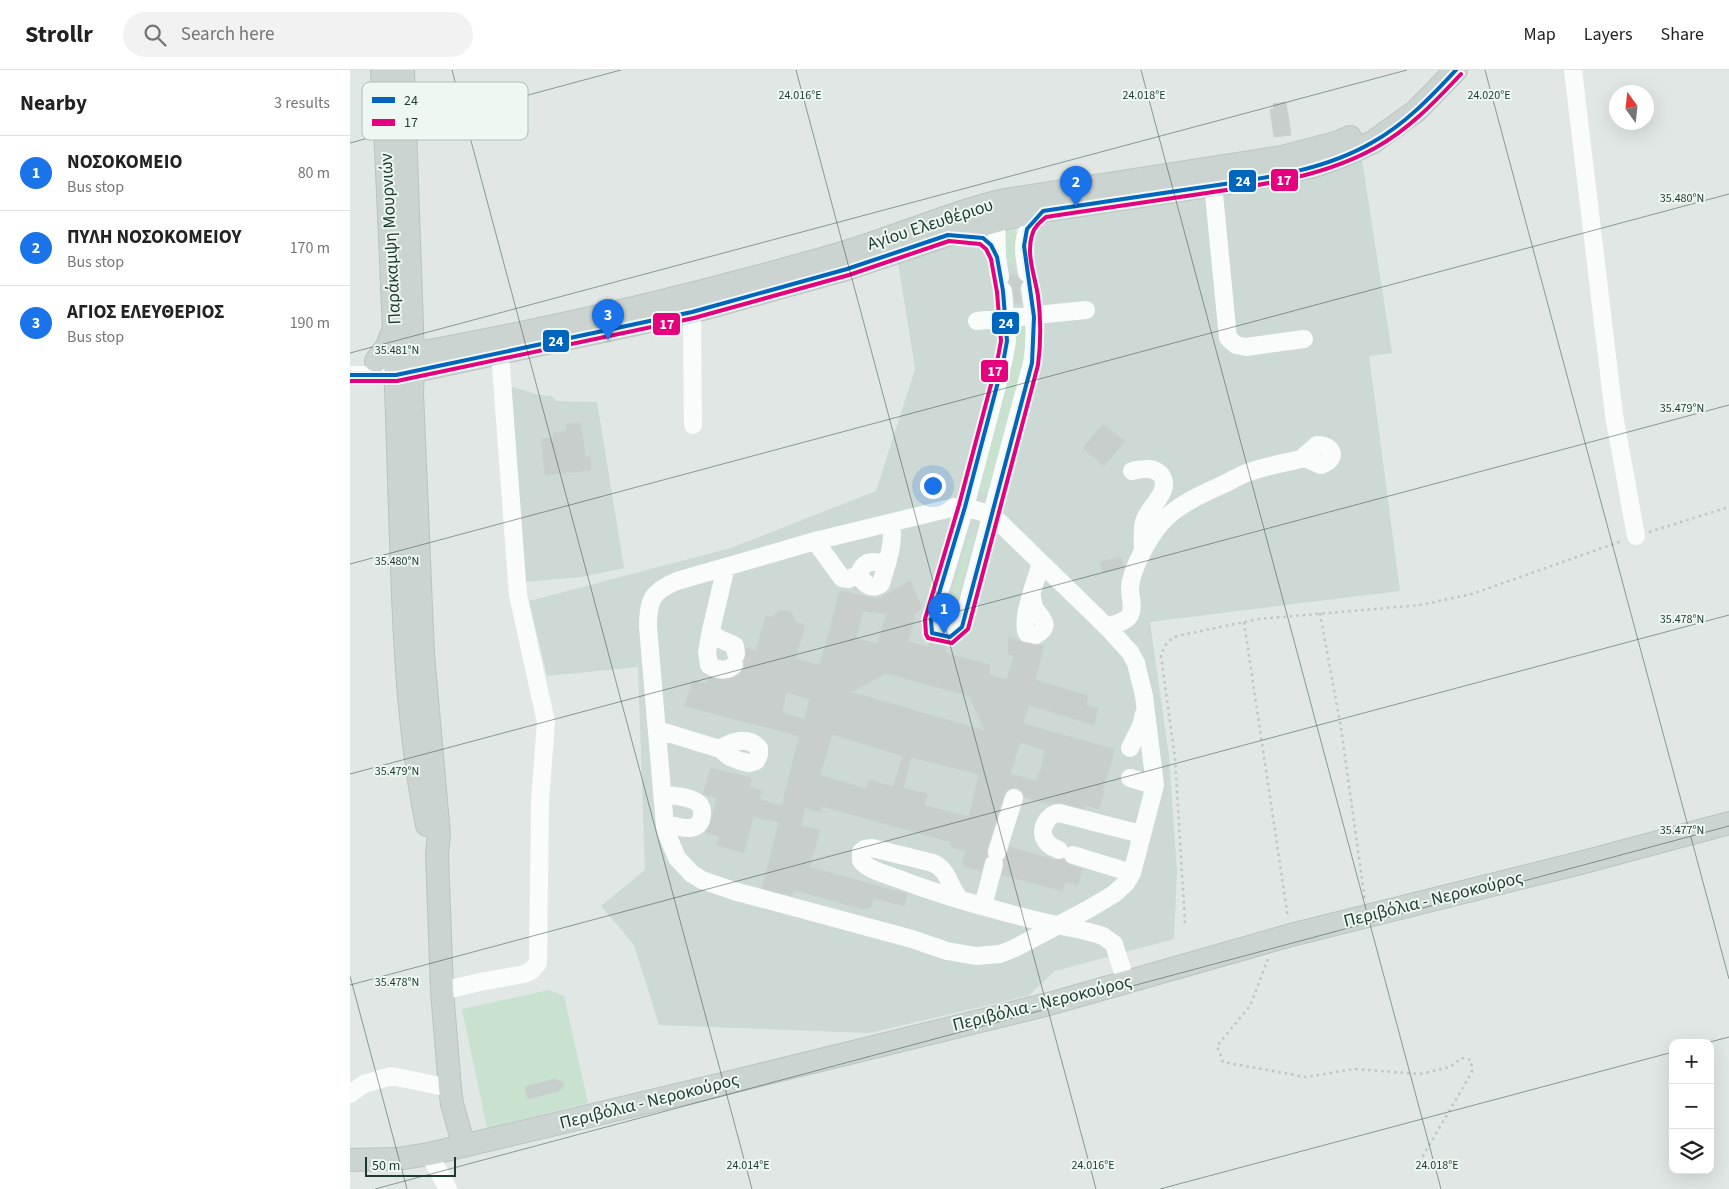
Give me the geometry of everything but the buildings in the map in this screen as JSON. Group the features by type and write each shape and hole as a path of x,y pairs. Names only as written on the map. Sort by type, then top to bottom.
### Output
{"main road":[{"name":"Αγίου Ελευθέριου","path":"399,364 500,353 692,312 847,269 948,235 1006,209 1043,211 1213,177 1338,142 1366,130 1454,72"},
{"name":"Παράκαμψη Μουρνιών","path":"388,140 404,327"},
{"name":"Παράκαμψη Μουρνιών","path":"403,140 404,327 399,364 412,393 424,654 439,835 437,854 442,991 452,1104 464,1146"},
{"name":"Αγίου Ελευθέριου","path":"399,364 444,348 688,296 1006,209 1213,177"},
{"path":"399,364 384,350 404,327 428,342 444,348"},
{"name":"Περιβόλια - Νεροκούρος","path":"350,1160 397,1159 429,1154 715,1086 1048,1004 1291,935 1729,823"}],"street":[{"path":"1573,70 1614,415 1636,536"},
{"path":"1213,177 1228,338 1236,345 1246,347 1304,339"},
{"path":"1006,209 1024,248"},
{"path":"997,257 1006,209"},
{"path":"950,637 962,627 1032,363 1035,344 1034,315 1024,248 1026,231 1032,221 1043,211"},
{"path":"932,633 932,620 965,507 1003,363 1007,341 1002,284 997,257 991,245 983,238 948,235"},
{"path":"977,321 1086,310"},
{"path":"692,312 693,425"},
{"path":"442,991 524,974 531,971 538,963 540,802 546,722 518,595 500,353"},
{"path":"354,374 372,376 399,364"},
{"path":"354,374 399,364"},
{"path":"1107,627 1129,617 1131,612 1130,590 1132,577 1143,550 1160,524 1183,505 1249,472 1301,459"},
{"path":"1132,471 1144,468 1156,470 1162,476 1164,484 1158,500 1145,519 1143,550"},
{"path":"955,507 965,507 992,515 1107,627 1130,652 1136,663 1141,677 1145,704 1154,785 1132,873 1126,883 1114,894 1016,948 1000,954 976,956 947,950 734,891 702,880 692,874 677,858 667,834 665,823 648,627 648,612 653,595 658,590 671,584 815,541 955,507"},
{"path":"815,541 842,578 849,579 859,574 862,581 868,586 877,587 881,584 892,542 891,523"},
{"path":"1032,597 1041,563"},
{"path":"711,630 719,640 735,646 735,659 730,668 722,670 709,665 707,652 711,630 726,567"},
{"path":"1130,748 1141,726 1145,704"},
{"path":"658,730 720,748"},
{"path":"1130,778 1154,785"},
{"path":"663,794 693,800 699,803 702,808 701,822 691,829 665,823"},
{"path":"983,906 1014,798"},
{"path":"1132,873 1066,852 1046,842 1044,836 1046,822 1049,817 1059,813 1141,834"},
{"path":"960,899 954,892 946,873 933,863 872,848 861,852 861,861 876,871 960,899 983,906 1089,931 1110,940 1117,952 1126,982"},
{"path":"350,1094 364,1084 391,1076 450,1088"},
{"path":"429,1154 448,1189"}],"path":[{"path":"1185,923 1174,758 1161,656 1164,646 1169,640 1177,636 1244,622 1320,613 1420,605 1472,594 1636,536 1729,507"},
{"path":"1320,613 1340,728 1367,915"},
{"path":"1244,622 1291,935"},
{"path":"1268,942 1269,956 1266,968 1250,1006 1217,1046 1223,1062 1306,1077 1354,1069 1420,1074 1450,1068 1462,1058 1470,1060 1472,1072 1420,1161"}],"shaded area":[{"path":"1362,160 1392,353 1369,356 1400,591 1150,622 1169,756 1177,871 1174,939 1055,971 1028,996 869,1033 659,1025 634,945 601,906 645,870 638,667 547,676 529,601 731,548 876,491 915,369 897,256 975,239 986,247 995,264 1030,258 1030,239 1047,216"},
{"path":"510,386 539,395 552,396 556,401 597,402 624,568 582,577 524,582"}],"green space":[{"path":"1008,227 1015,229 1017,235 1019,259 1015,264 1007,260 1004,251 1004,231"},
{"path":"1020,323 1029,326 1030,344 991,492 983,495 977,488 1013,328 1016,324"},
{"path":"969,534 975,536 955,609 948,607"},
{"path":"549,990 564,996 588,1103 487,1128 462,1009"}],"transit line":[{"name":"24","path":"350,375 396,375 692,312 847,269 948,235 983,238 991,245 997,257 1003,291 1007,341 1003,363 965,507 931,620 932,633 950,637 962,627 1032,363 1034,317 1024,246 1027,229 1043,211 1265,178 1332,161 1353,153 1396,127 1427,100 1456,70"},
{"name":"17","path":"350,381 397,381 694,318 849,275 949,241 980,244 986,249 991,259 997,292 1001,341 959,505 925,619 928,638 952,643 968,629 1038,365 1040,313 1030,250 1032,235 1038,225 1046,217 1222,191 1289,179 1333,167 1375,148 1399,133 1431,105 1461,74"}],"place":[{"name":"ΠΥΛΗ ΝΟΣΟΚΟΜΕΙΟΥ","path":"1076,207"},
{"name":"ΑΓΙΟΣ ΕΛΕΥΘΕΡΙΟΣ","path":"608,340"},
{"name":"ΝΟΣΟΚΟΜΕΙΟ","path":"944,634"}]}
